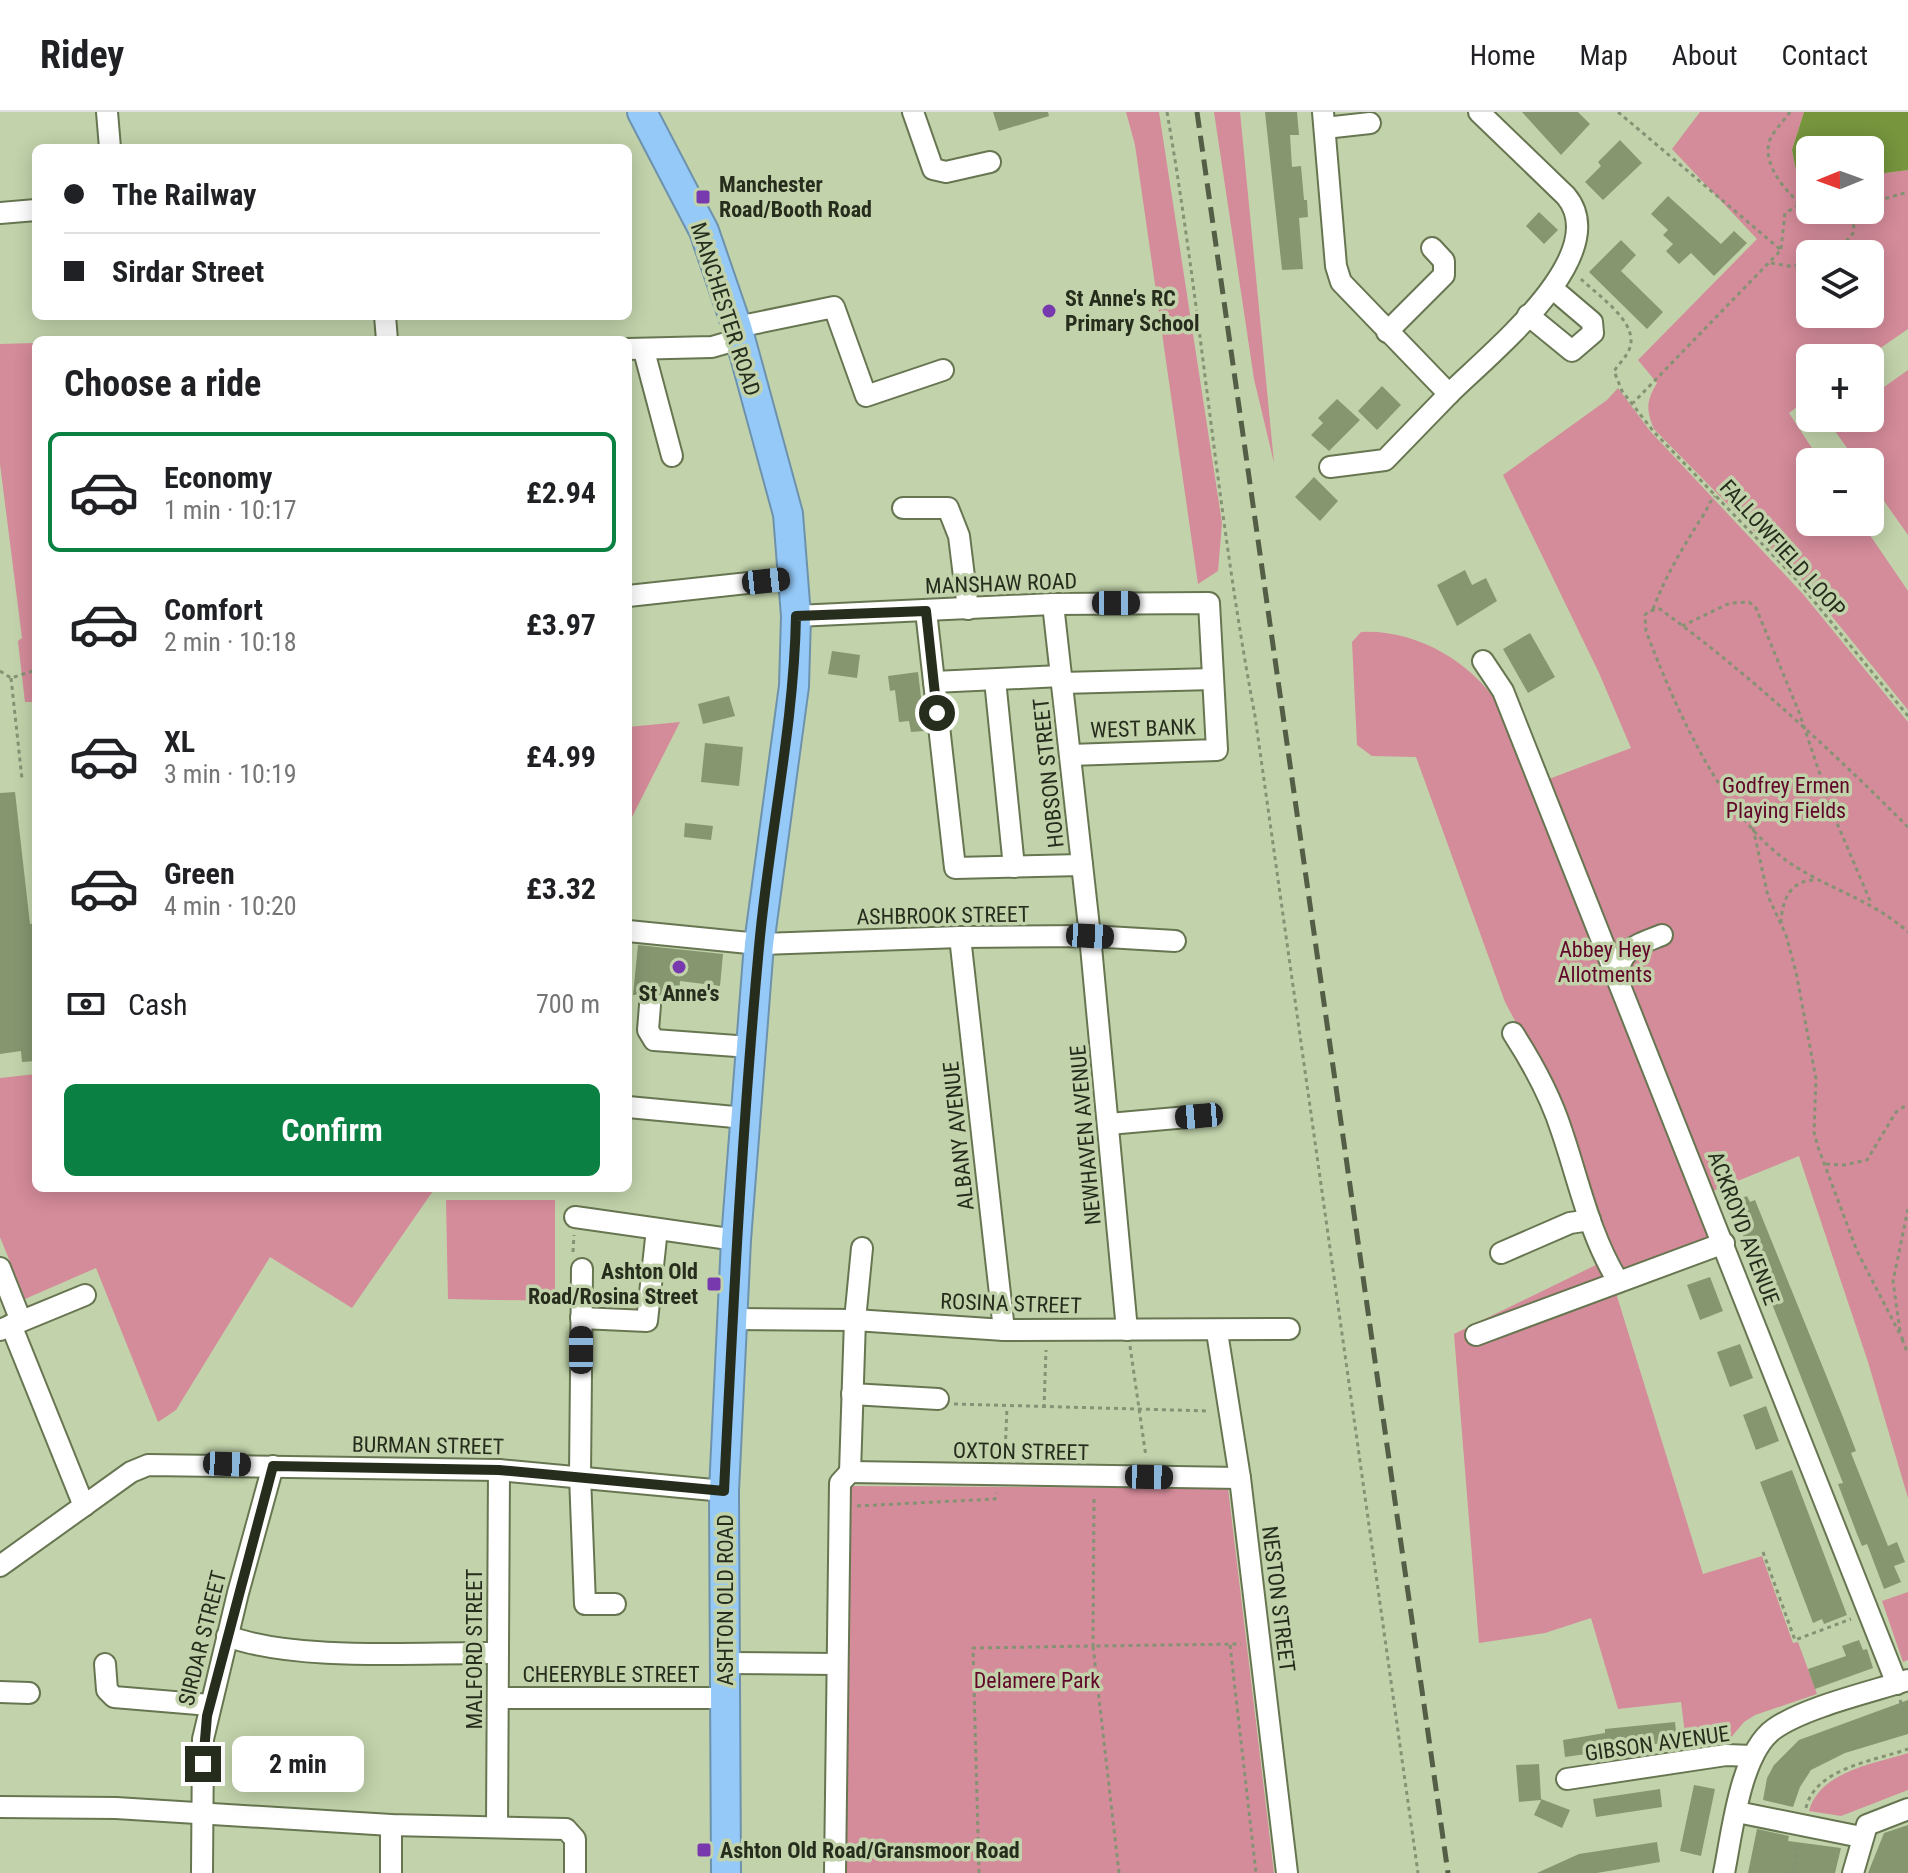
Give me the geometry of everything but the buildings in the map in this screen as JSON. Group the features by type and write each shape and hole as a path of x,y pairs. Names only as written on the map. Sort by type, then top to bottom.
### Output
{"highway":[{"name":"MANCHESTER ROAD","path":"644,113 704,231 738,333 788,514"},
{"name":"ASHTON OLD ROAD","path":"726,1873 724,1491 731,1319 759,944 794,686 796,616 788,514"}],"street":[{"path":"107,112 110,144"},
{"path":"913,112 927,159 939,172 990,162"},
{"path":"1330,467 1385,460 1528,315 1552,288 1574,255 1580,233 1575,207 1479,112"},
{"path":"1370,123 1324,120 1338,274 1350,295 1449,394"},
{"path":"0,213 32,210"},
{"path":"1387,332 1444,275 1444,261 1432,248"},
{"path":"1528,315 1572,351 1593,333 1592,322 1552,288"},
{"path":"672,456 636,350 712,347 738,333 834,307 866,396 943,370"},
{"path":"903,508 948,508 959,536 968,609"},
{"path":"632,596 794,578"},
{"name":"MANSHAW ROAD","path":"796,616 1053,604 1209,603 1213,679"},
{"name":"HOBSON STREET","path":"1053,604 1090,936"},
{"path":"926,611 955,868 1082,865"},
{"name":"ACKROYD AVENUE","path":"1483,661 1503,691 1869,1613 1902,1682"},
{"path":"934,682 995,680 1061,668 1213,679"},
{"name":"WEST BANK","path":"1070,755 1217,750 1213,679"},
{"path":"995,680 1014,867"},
{"name":"ASHBROOK STREET","path":"632,927 678,929 759,944 1090,936 1175,941"},
{"path":"1617,978 1618,964 1629,948 1662,935"},
{"name":"NEWHAVEN AVENUE","path":"1090,936 1127,1330"},
{"name":"ALBANY AVENUE","path":"960,937 1004,1330"},
{"path":"650,1005 648,1030 654,1040 750,1047"},
{"path":"1513,1033 1532,1063 1561,1128 1590,1220 1605,1259 1618,1281"},
{"path":"632,1107 745,1118"},
{"path":"1109,1124 1199,1116"},
{"path":"575,1217 736,1240"},
{"path":"1501,1253 1570,1223 1590,1220"},
{"path":"581,1318 647,1321 657,1229"},
{"path":"1476,1335 1724,1243"},
{"path":"835,1873 840,1483 850,1472 855,1320 862,1248"},
{"path":"0,1268 11,1325 84,1506 0,1566"},
{"path":"582,1269 580,1476 585,1604 615,1604"},
{"path":"11,1325 85,1295"},
{"name":"ROSINA STREET","path":"731,1319 855,1320 1004,1330 1217,1332 1289,1329"},
{"name":"NESTON STREET","path":"1217,1332 1240,1478 1287,1873"},
{"path":"852,1394 938,1399"},
{"name":"BURMAN STREET","path":"84,1506 131,1472 148,1465 499,1470 724,1491"},
{"name":"SIRDAR STREET","path":"202,1873 203,1739 273,1466"},
{"name":"MALFORD STREET","path":"497,1827 499,1470"},
{"name":"OXTON STREET","path":"850,1472 1240,1478"},
{"name":"CHEERYBLE STREET","path":"227,1636 261,1647 300,1651 498,1653"},
{"path":"725,1663 836,1664"},
{"path":"105,1664 107,1690 114,1697 210,1705"},
{"path":"1724,1873 1753,1756 1773,1730 1795,1718 1902,1682"},
{"path":"0,1692 29,1693"},
{"name":"CHEERYBLE STREET","path":"498,1698 725,1698"},
{"name":"GIBSON AVENUE","path":"1567,1779 1726,1755 1753,1756"},
{"path":"0,1807 391,1825 566,1829 572,1833 575,1873"},
{"path":"1853,1873 1861,1837 1873,1821 1908,1809"},
{"path":"1737,1812 1861,1837"},
{"path":"391,1825 391,1873"}],"path":[{"path":"1167,112 1213,424 1232,595 1255,716 1418,1873"},
{"path":"1618,112 1781,250"},
{"path":"1790,112 1770,139 1769,162 1796,201"},
{"path":"1884,199 1908,192"},
{"path":"1633,403 1781,250 1785,213 1796,207"},
{"path":"1769,262 1778,266 1796,265"},
{"name":"FALLOWFIELD LOOP","path":"1616,379 1654,432 1795,578 1908,716"},
{"path":"1715,496 1668,569 1653,609 1645,615 1646,631 1691,736 1753,828 1791,864 1871,903 1908,932"},
{"path":"1681,626 1703,619 1730,603 1749,602 1762,622 1871,903"},
{"path":"1653,609 1660,609 1681,626 1852,771 1908,827"},
{"path":"0,671 11,678"},
{"path":"11,678 32,671"},
{"path":"11,678 22,779"},
{"path":"1753,828 1768,896 1781,924 1796,972 1816,1079 1814,1132 1857,1251 1903,1340"},
{"path":"1781,924 1785,898 1793,887 1801,882 1820,880"},
{"path":"1826,1164 1844,1165 1867,1160 1896,1112 1908,1104"},
{"path":"1908,1209 1893,1281 1896,1318 1908,1354"},
{"path":"575,1217 573,1256 582,1269"},
{"path":"1044,1408 1047,1330"},
{"path":"1127,1330 1149,1477"},
{"path":"938,1399 948,1404 1007,1407 1230,1411"},
{"path":"1004,1475 1007,1407"},
{"path":"1094,1476 1093,1646 1119,1873"},
{"path":"850,1506 966,1502"},
{"path":"1763,1552 1795,1640 1869,1613"},
{"path":"979,1873 973,1648 1261,1644"},
{"path":"1230,1645 1256,1873"},
{"path":"1806,1810 1813,1791 1826,1779 1908,1749"},
{"path":"1792,1873 1800,1839"}],"green space":[{"path":"1126,112 1159,112 1222,523 1218,571 1198,584 1135,145"},
{"path":"1214,112 1240,112 1274,463 1254,379"},
{"path":"1700,112 1804,112 1792,150 1796,170 1796,224 1884,224 1884,173 1908,170 1908,329 1884,346 1796,344 1796,408 1789,413 1796,424 1796,432 1801,432 1812,448 1796,448 1796,536 1871,536 1908,591 1908,710 1804,582 1654,429 1648,406 1657,383 1638,360 1757,239 1672,149"},
{"path":"32,343 32,702 25,702 18,641 22,638 0,464 0,344"},
{"path":"1908,370 1908,535 1884,501 1884,448 1847,448 1836,432 1884,432 1884,387"},
{"path":"1618,388 1650,431 1803,594 1908,722 1908,1498 1868,1362 1799,1156 1703,1195 1723,1248 1616,1293 1703,1574 1762,1556 1793,1643 1798,1642 1817,1694 1755,1715 1744,1722 1728,1741 1687,1749 1681,1702 1618,1709 1591,1618 1545,1633 1479,1643 1454,1334 1600,1263 1543,1074 1505,1002 1416,757 1372,756 1357,745 1352,642 1361,632 1381,632 1421,642 1439,651 1457,662 1486,688 1504,713 1533,785 1631,748 1599,673 1503,475 1607,400"},
{"path":"680,722 632,817 632,727"},
{"path":"32,1074 32,1192 432,1192 352,1308 270,1257 176,1410 158,1422 96,1268 25,1299 0,1237 0,1078"},
{"path":"446,1200 555,1200 555,1301 448,1299"},
{"name":"Delamere Park","path":"843,1486 1228,1488 1274,1873 840,1873"},
{"path":"1908,1592 1908,1660 1903,1662 1882,1601"},
{"path":"1908,1753 1908,1790 1841,1816 1809,1811 1815,1797 1836,1778"}],"shaded area":[{"path":"1804,112 1908,112 1908,170 1884,173 1884,136 1796,136"},
{"path":"1796,137 1796,170 1792,150"}],"railway":[{"path":"1197,112 1448,1873"}],"place":[{"name":"Manchester Road/Booth Road","path":"703,197"},
{"name":"St Anne's RC Primary School","path":"1049,311"},
{"name":"St Anne's","path":"679,967"},
{"name":"Ashton Old Road/Rosina Street","path":"714,1284"},
{"name":"Ashton Old Road/Gransmoor Road","path":"704,1850"}],"route":[{"path":"203,1764 207,1716 273,1466 499,1470 724,1491 731,1319 750,1047 759,944 794,686 796,616 926,611 937,713"}],"park label":[{"name":"Godfrey Ermen Playing Fields","path":"1786,798"},
{"name":"Abbey Hey Allotments","path":"1605,962"}]}
